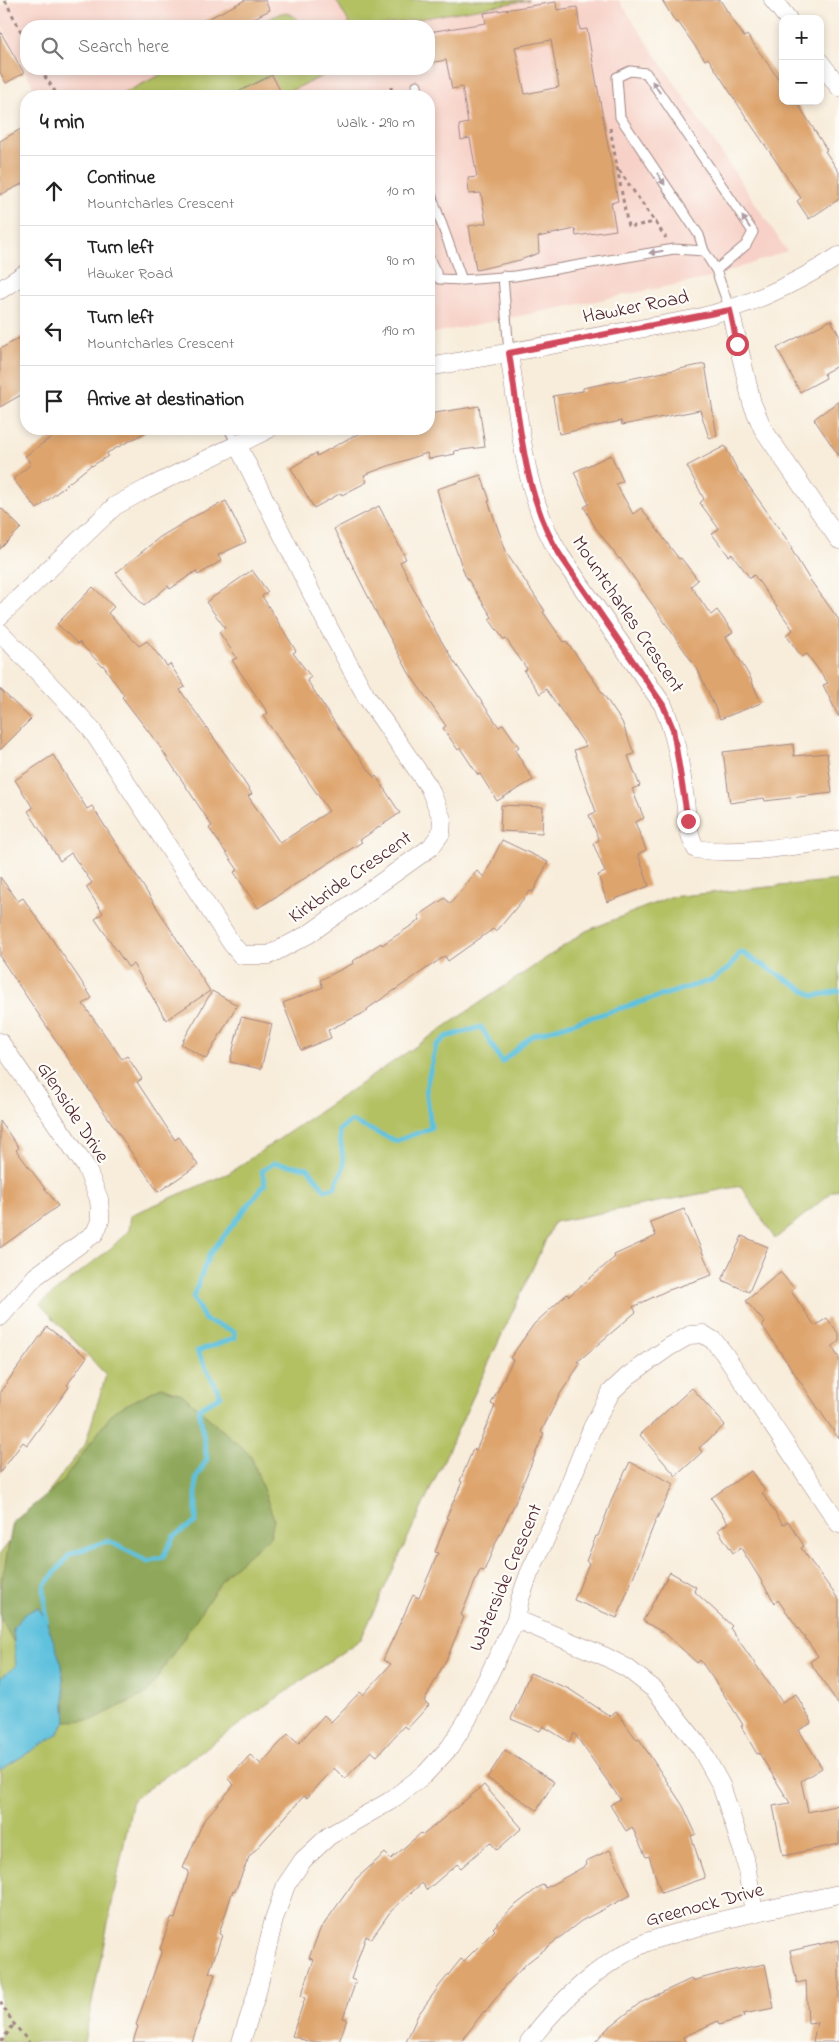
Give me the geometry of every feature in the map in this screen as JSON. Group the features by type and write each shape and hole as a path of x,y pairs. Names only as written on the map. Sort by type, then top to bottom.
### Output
{"street":[{"path":"774,0 785,15"},
{"path":"824,67 839,87"},
{"name":"Hawker Road","path":"435,365 509,353 730,310 764,297 839,256"},
{"path":"0,290 20,277"},
{"path":"730,310 752,402 763,430 839,540"},
{"name":"Mountcharles Crescent","path":"509,353 531,489 538,512 548,536 560,555 663,705 673,729 690,837 696,849 713,852 735,851 839,840"},
{"path":"0,616 115,506 233,437"},
{"name":"Kirkbride Crescent","path":"0,632 89,726 241,955 269,955 295,942 431,847 441,833 442,819 430,787 366,696 328,628 233,437"},
{"name":"Glenside Drive","path":"0,1042 86,1167 98,1199 100,1221 95,1233 36,1276 0,1317"},
{"name":"Waterside Crescent","path":"241,2042 256,1996 274,1919 286,1885 303,1860 328,1836 390,1801 425,1774 450,1747 466,1720 516,1619 529,1574 559,1510 592,1428 612,1392 646,1362 690,1335 704,1334 714,1341 839,1524"},
{"path":"516,1619 604,1656 627,1668 655,1690 700,1747 720,1785 745,1858 754,1913"},
{"name":"Greenock Drive","path":"529,2042 545,2020 576,1989 608,1966 647,1942 754,1913 839,1894"}],"lane":[{"path":"716,270 746,245 753,232 646,73 630,71 617,77 620,117 699,235 704,251 716,270 730,310"},
{"path":"417,84 418,90"},
{"path":"435,206 462,280"},
{"path":"435,271 439,279 462,280 503,276 674,250 704,251"},
{"path":"503,276 509,353"}],"path":[{"path":"5,0 20,30"},
{"path":"44,75 54,90"},
{"path":"609,121 628,227 656,222"},
{"path":"618,168 674,250"},
{"path":"0,2002 14,2024 30,2042"},
{"path":"1,2042 14,2024"}],"shaded area":[{"path":"15,0 619,0 787,251 710,278 435,333 435,90 35,90 27,75 435,75 435,20 20,20 20,61 0,22 0,7"}],"green space":[{"path":"336,0 529,0 412,20 348,20"},
{"path":"281,13 293,16 297,20 267,20"},
{"path":"160,75 325,75 292,90 130,90"},
{"path":"839,880 839,1189 832,1192 775,1239 741,1186 554,1222 361,1639 133,1799 84,2042 0,2042 0,1554 85,1445 106,1375 40,1304 111,1248 129,1230 131,1215 229,1173 586,931 670,897"},
{"path":"161,1387 182,1394 251,1456 274,1519 270,1537 226,1574 147,1693 92,1720 66,1721 62,1665 13,1627 14,1643 0,1617 0,1591 13,1522 62,1482 114,1411"}],"water":[{"path":"38,1607 46,1620 62,1665 66,1721 57,1735 0,1770 0,1678 16,1666 13,1627 25,1614"}],"building":[{"path":"245,0 265,0 270,10 250,20 206,20"},
{"path":"662,0 720,0 744,37 747,35 779,79 779,105 799,105 827,150 825,151 839,172 839,199 809,219 797,201 801,198 708,58 705,60 678,22 676,23"},
{"path":"556,2 557,10 577,7 580,30 587,29 618,201 611,203 616,230 576,236 575,229 538,237 539,253 520,260 476,270 469,226 486,223 481,193 469,194 468,178 477,177 470,138 461,140 459,125 468,123 462,87 452,89 446,60 435,62 435,31 486,23 484,13","holes":["551,40 559,87 525,94 515,47"]},
{"path":"0,31 20,66 20,75 6,83 0,72"},
{"path":"272,75 280,90 242,90"},
{"path":"20,129 20,185 0,195 0,141"},
{"path":"831,320 839,335 839,365 824,373 826,378 800,392 777,348"},
{"path":"20,337 20,395 0,407 0,349"},
{"path":"705,364 717,436 709,438 700,410 622,425 621,421 559,434 553,396 583,391 583,388"},
{"path":"839,401 839,456 814,419"},
{"path":"479,406 485,447 454,451 455,454 429,459 427,453 391,465 364,475 367,482 342,495 341,493 314,508 291,468 316,453 317,456 356,435 435,435 435,413"},
{"path":"55,435 141,435 107,453 108,456 91,465 37,509 13,479 31,464 25,456"},
{"path":"725,446 738,471 793,548 791,549 808,577 839,620 839,717 823,685 828,683 807,654 802,657 786,635 793,630 754,575 750,578 732,554 729,556 712,534 719,529 700,503 704,499 687,466"},
{"path":"611,455 623,481 616,484 633,514 641,508 679,559 681,558 698,580 691,586 711,615 717,610 733,632 726,637 750,677 761,703 720,719 698,670 620,558 595,527 584,507 589,504 574,472"},
{"path":"481,475 507,554 545,611 543,612 564,642 566,641 582,663 622,722 634,754 628,756 640,786 632,789 644,818 635,822 646,850 638,854 649,886 607,902 598,875 605,872 593,843 599,840 589,815 596,812 574,750 586,746 546,689 540,694 524,671 527,669 489,619 492,617 465,575 445,519 437,489"},
{"path":"226,501 246,542 218,555 221,561 198,575 196,571 170,589 168,586 144,606 116,573 160,537 195,516"},
{"path":"379,506 406,559 400,562 436,632 499,727 503,724 519,747 515,750 533,780 497,801 480,774 478,775 460,748 458,750 443,728 446,726 409,673 334,529"},
{"path":"0,507 21,528 0,549"},
{"path":"252,570 268,592 262,596 296,651 293,653 311,677 307,680 344,737 374,777 376,776 400,813 360,840 362,842 258,908 234,872 238,870 209,828 212,826 158,744 122,697 124,695 103,665 57,624 93,587 114,607 108,613 139,646 147,641 167,666 170,664 185,687 180,690 252,794 248,796 280,843 329,811 263,716 268,713 232,660 237,658 219,632 225,628 206,602"},
{"path":"0,689 31,719 0,750"},
{"path":"793,744 794,756 827,753 832,793 765,801 764,798 730,803 723,752"},
{"path":"53,755 87,809 92,806 210,991 166,1020 133,964 128,967 95,919 103,913 86,887 92,883 71,853 60,861 28,811 33,808 15,780"},
{"path":"501,805 543,807 542,833 500,831"},
{"path":"502,840 548,862 533,892 530,891 496,932 493,929 448,961 445,956 367,1009 368,1011 328,1030 331,1038 301,1050 283,1003 323,987 320,980 354,963 353,961 381,943 382,945 420,920 418,916 445,898 450,904 477,871 484,877"},
{"path":"0,877 18,901 23,898 77,975 92,998 83,1004 122,1059 127,1056 142,1079 137,1082 175,1140 179,1137 198,1165 158,1192 0,957"},
{"path":"212,991 237,1005 206,1059 181,1044"},
{"path":"241,1017 272,1024 261,1069 230,1062"},
{"path":"0,1121 19,1148 16,1150 58,1206 0,1248"},
{"path":"684,1209 712,1275 666,1291 633,1307 636,1312 577,1362 580,1364 560,1394 541,1432 544,1433 484,1571 480,1570 461,1615 464,1617 447,1658 424,1701 429,1705 407,1729 404,1726 377,1756 371,1751 345,1779 334,1768 307,1798 304,1796 249,1857 235,1891 233,1890 219,1934 222,1935 209,1973 215,1974 192,2042 133,2042 138,2026 136,2025 162,1950 160,1949 171,1918 175,1919 189,1871 183,1868 204,1820 234,1785 228,1779 250,1755 261,1764 288,1734 299,1743 324,1715 331,1722 360,1692 363,1695 391,1664 383,1660 413,1595 419,1598 438,1553 435,1552 448,1519 446,1518 462,1482 460,1481 473,1449 476,1450 495,1406 491,1404 513,1360 510,1358 534,1324 567,1294 569,1296 615,1257 614,1255 656,1236 650,1222"},
{"path":"742,1236 768,1247 749,1292 722,1280"},
{"path":"780,1272 794,1288 791,1291 815,1326 827,1318 839,1335 839,1341 832,1347 839,1358 839,1439 762,1325 765,1323 746,1301"},
{"path":"47,1327 87,1357 67,1385 69,1387 27,1445 23,1442 0,1473 0,1392"},
{"path":"692,1388 725,1425 699,1448 702,1452 676,1476 640,1435"},
{"path":"630,1462 674,1484 655,1522 617,1618 574,1600 589,1563 586,1561 596,1536 598,1536 614,1494"},
{"path":"751,1471 765,1491 762,1493 783,1525 788,1521 804,1546 801,1548 839,1600 839,1705 810,1662 818,1656 778,1600 775,1603 741,1548 733,1553 718,1530 728,1523 711,1498"},
{"path":"670,1572 696,1587 694,1591 732,1626 730,1628 782,1702 796,1694 812,1723 799,1730 822,1768 801,1781 808,1812 839,1805 839,1844 783,1856 773,1806 790,1803 759,1753 757,1754 741,1726 743,1725 723,1693 700,1660 697,1663 666,1634 643,1621"},
{"path":"530,1673 569,1689 610,1716 616,1711 637,1740 639,1739 683,1806 696,1834 691,1836 705,1878 661,1893 649,1856 646,1857 632,1827 626,1831 610,1805 620,1799 574,1733 569,1742 543,1726 540,1731 511,1719"},
{"path":"505,1750 554,1782 537,1810 487,1778"},
{"path":"484,1785 522,1828 497,1850 490,1842 461,1868 457,1864 427,1890 422,1883 390,1912 371,1939 366,1936 351,1979 356,1981 343,2018 347,2019 339,2042 310,2042 292,2036 305,1998 301,1996 314,1960 309,1958 321,1927 356,1879 385,1853 391,1859 421,1833 423,1835"},
{"path":"610,1850 631,1895 581,1921 527,1963 484,2011 461,2042 406,2042 418,2015 440,1985 461,1959 464,1961 495,1930 493,1928 513,1907 543,1884 546,1888 587,1865 586,1861"},
{"path":"839,1940 839,2042 813,2042 817,2022 808,2023 806,1981 797,1983 790,1951"},
{"path":"765,1964 774,2008 743,2014 744,2017 719,2025 718,2021 683,2037 685,2042 595,2042 607,2029 640,2003 691,1979 692,1981"}],"waterway":[{"path":"46,1620 44,1586 70,1554 108,1541 148,1561 163,1557 174,1536 196,1522 196,1478 207,1459 199,1408 221,1396 197,1351 235,1338 234,1331 205,1320 193,1297 209,1255 265,1184 262,1171 274,1163 308,1168 325,1190 335,1187 344,1166 339,1130 351,1121 396,1141 431,1128 426,1088 436,1046 446,1037 481,1027 502,1062 531,1036 712,980 729,968 741,952 814,996 839,991"}],"route":[{"path":"688,821 673,729 663,705 560,555 548,536 538,512 531,489 509,353 694,319 730,310 737,344"}]}
